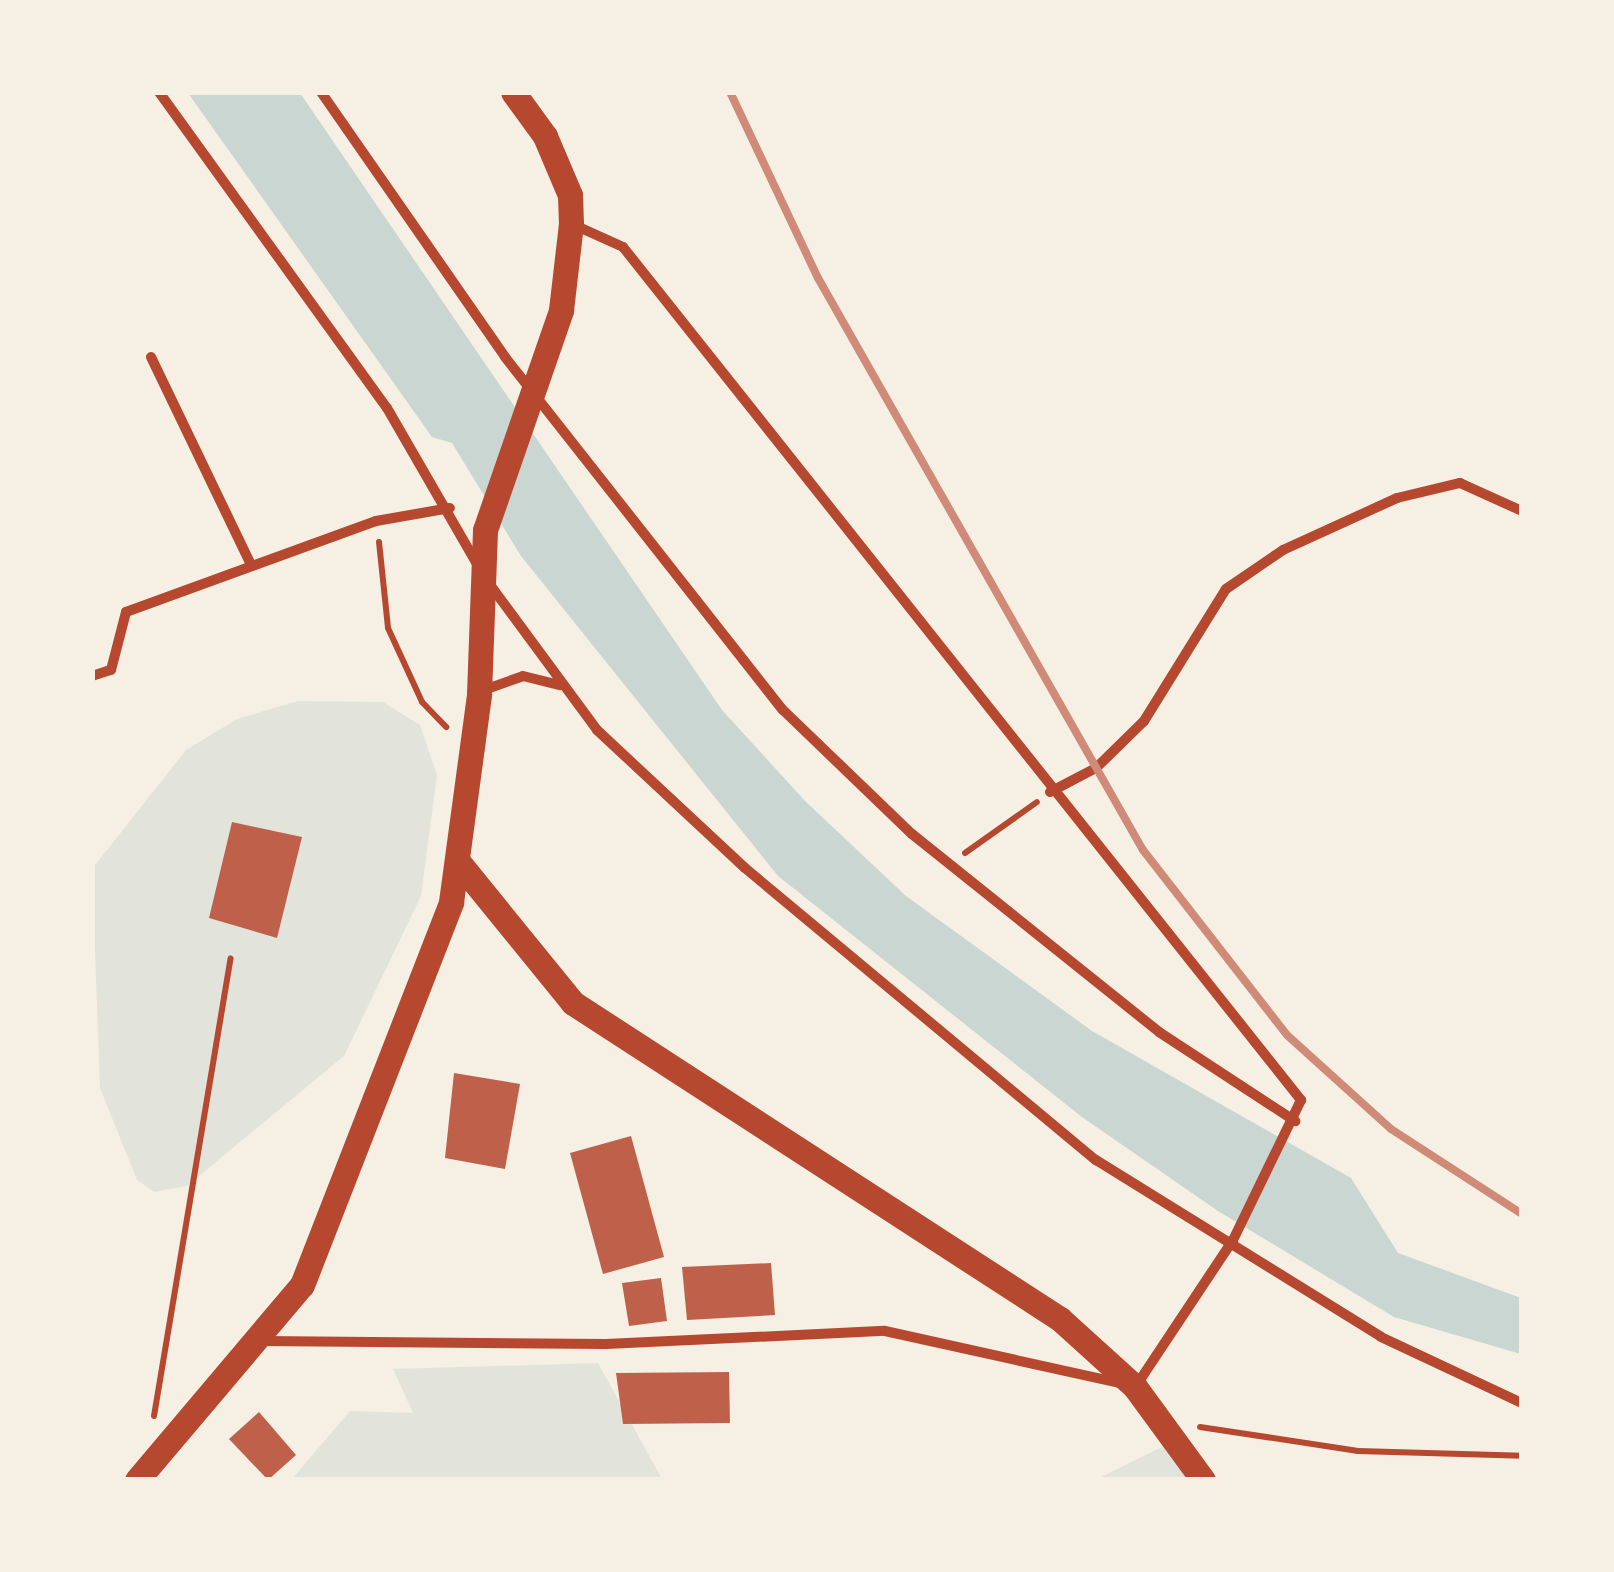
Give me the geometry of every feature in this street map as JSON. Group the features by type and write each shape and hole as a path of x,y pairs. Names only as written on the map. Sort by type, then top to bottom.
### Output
{"main road":[{"path":"141,1475 261,1341 318,1251 460,864 479,694 480,570 485,530 561,310 571,224 570,195 546,136 513,92"},
{"path":"460,864 552,980 627,1046 1002,1276 1135,1387 1203,1480"}],"street":[{"path":"159,92 450,508 480,570 560,684 745,868 970,1060 1096,1160 1235,1235 1380,1336 1522,1403"},
{"path":"321,92 531,394 676,585 783,710 949,864 1159,1032 1295,1121"},
{"path":"261,1341 606,1344 867,1330 1135,1387 1235,1235 1290,1134 1301,1100 1050,792 623,247 571,224"},
{"path":"150,358 250,565"},
{"path":"1050,792 1096,768 1144,721 1226,589 1283,550 1397,498 1460,483 1522,511"},
{"path":"92,676 111,670 126,612 376,521 450,508"},
{"path":"479,694 524,676 560,684"}],"path":[{"path":"376,521 388,628 405,673 473,749"},
{"path":"949,864 1050,792"},
{"path":"141,1475 232,958"},
{"path":"1163,1421 1358,1451 1522,1456"}],"shaded area":[{"path":"188,93 300,93 722,710 805,801 906,896 1092,1031 1351,1178 1398,1253 1521,1298 1521,1354 1394,1317 1218,1211 1082,1117 778,876 521,556 452,443 432,437"},
{"path":"298,701 383,702 420,725 437,775 421,896 344,1056 187,1186 154,1192 137,1180 100,1088 92,869 186,750 237,719"},
{"path":"598,1363 662,1479 291,1480 350,1411 413,1413 393,1369"},
{"path":"1178,1439 1201,1480 1095,1480"}],"building":[{"path":"232,822 302,837 277,938 209,918"},
{"path":"454,1073 520,1084 505,1169 445,1158"},
{"path":"631,1136 664,1257 603,1274 570,1153"},
{"path":"771,1263 775,1315 687,1320 682,1267"},
{"path":"661,1278 667,1321 629,1326 622,1283"},
{"path":"729,1372 730,1423 623,1424 616,1373"},
{"path":"259,1412 296,1455 268,1480 229,1439"}],"railway":[{"path":"730,92 818,278 1143,850 1287,1035 1391,1129 1522,1214"}]}
